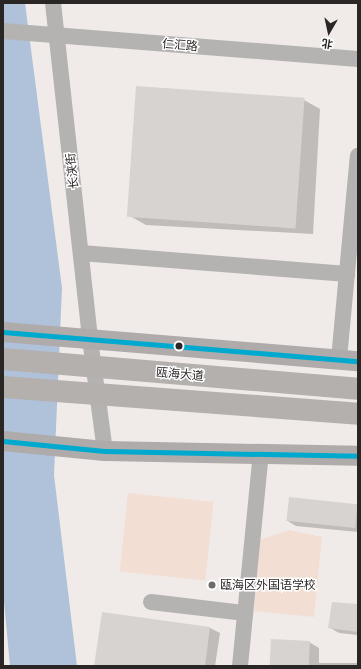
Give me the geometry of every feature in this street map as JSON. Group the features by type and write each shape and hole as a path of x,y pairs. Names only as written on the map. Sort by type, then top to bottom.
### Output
{"highway":[{"name":"瓯海大道","path":"3,360 358,389"},
{"path":"3,387 358,414"}],"main road":[{"path":"3,332 348,360"},
{"path":"3,441 105,451 358,456"}],"street":[{"name":"长浃街","path":"53,3 90,339 105,451"},
{"name":"仁汇路","path":"3,31 358,59"},
{"path":"348,360 347,274 358,156"},
{"path":"81,253 347,274"},
{"path":"240,666 261,453"},
{"path":"150,602 245,613"}],"shaded area":[{"path":"128,493 214,502 205,581 120,572"},
{"path":"289,530 322,537 314,617 254,611 260,540"}],"water":[{"path":"3,3 25,3 62,288 54,475 77,666 10,666 3,591"}],"building":[{"path":"136,86 305,98 295,228 127,217"},
{"path":"289,497 358,504 355,528 286,521"},
{"path":"332,602 358,604 358,632 328,628"},
{"path":"102,612 210,627 205,666 94,666"},
{"path":"271,639 310,641 309,666 270,666"}],"transit line":[{"path":"3,332 358,361"},
{"path":"3,441 105,451 358,456"}],"place":[{"name":"瓯海区外国语学校","path":"212,585"}]}
